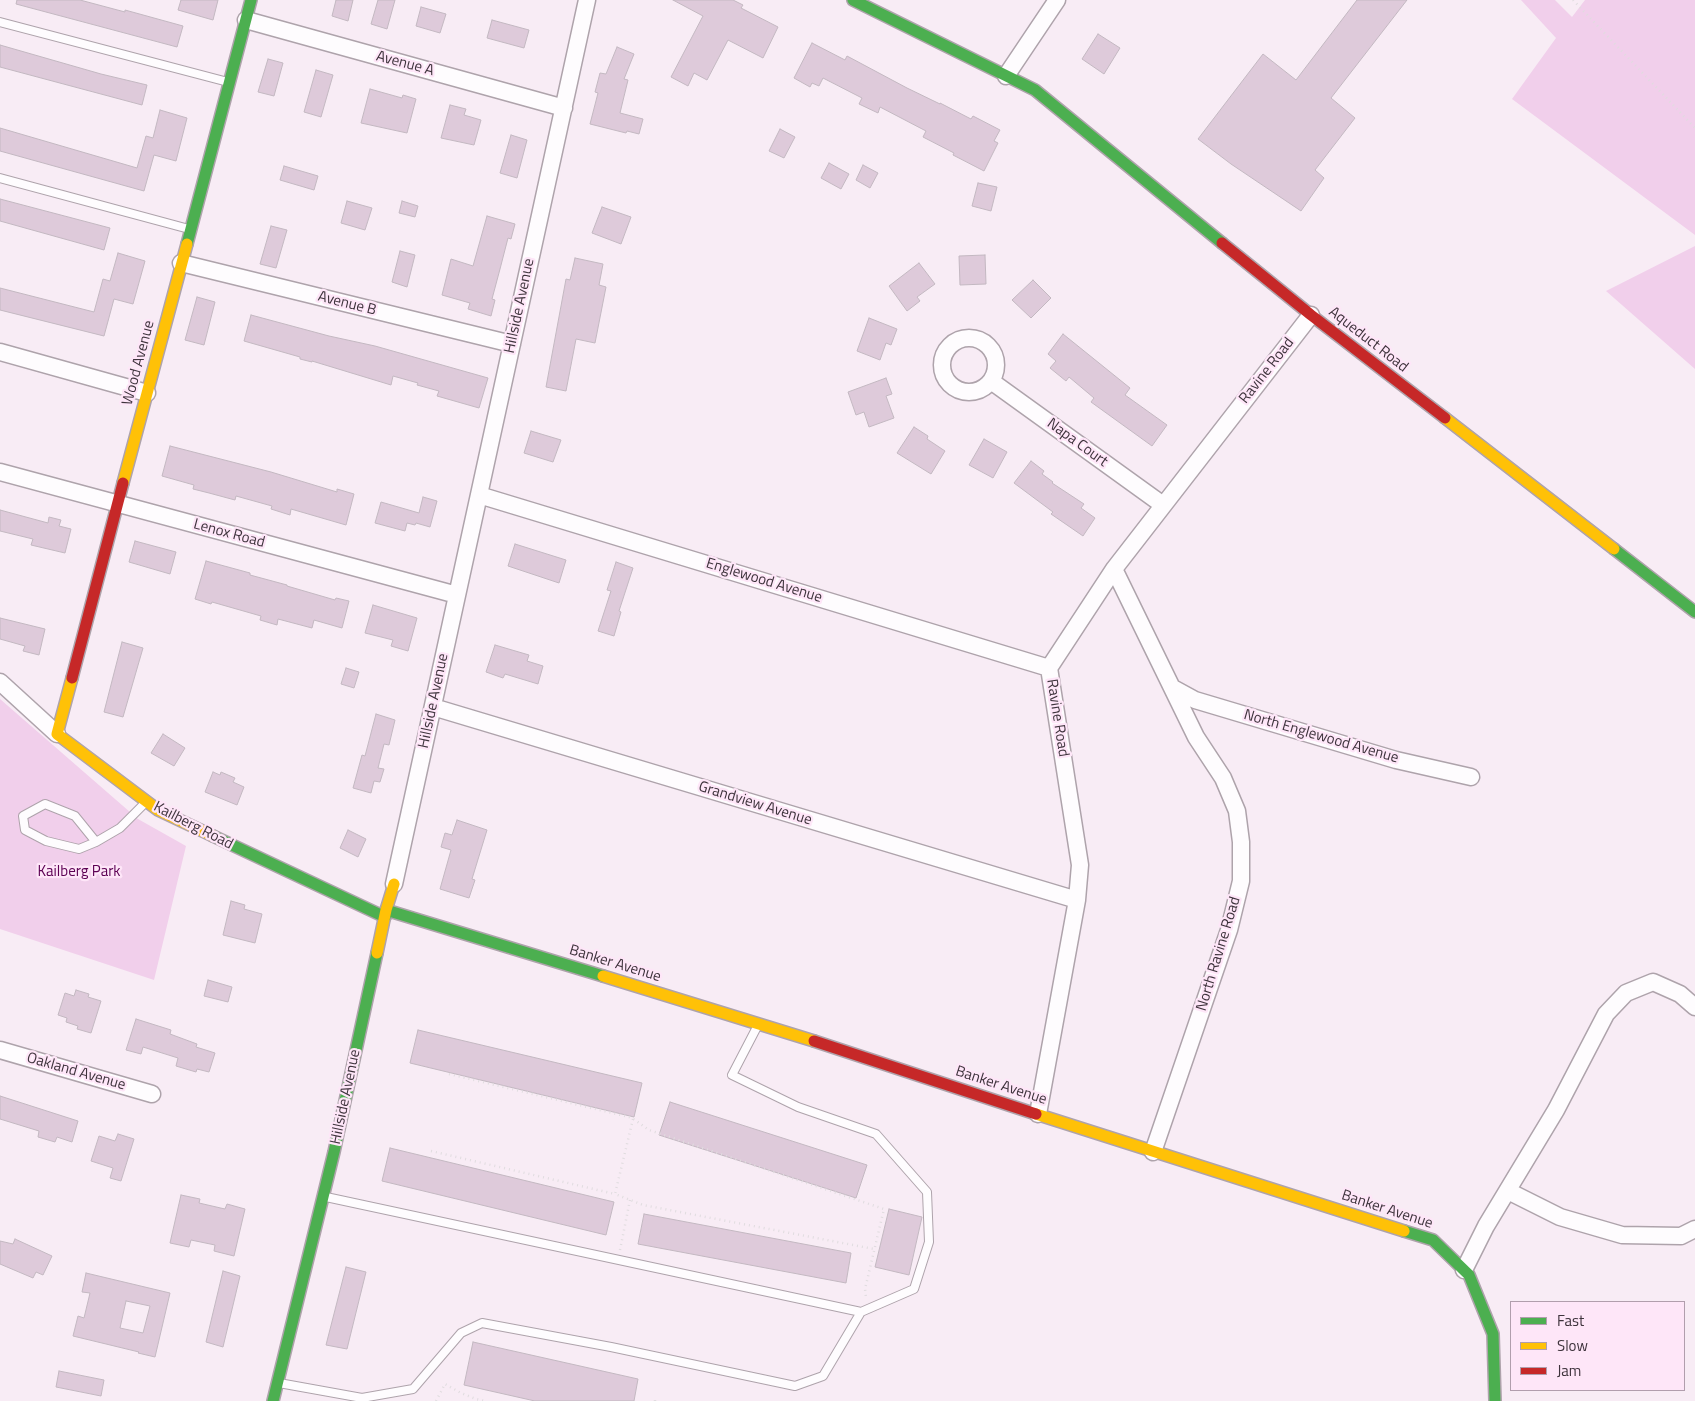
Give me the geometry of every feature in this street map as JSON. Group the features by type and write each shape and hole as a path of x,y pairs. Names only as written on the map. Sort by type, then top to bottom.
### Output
{"street":[{"name":"Wood Avenue","path":"56,734 251,0"},
{"name":"Hillside Avenue","path":"273,1401 334,1152 588,0"},
{"name":"Aqueduct Road","path":"853,0 1035,90 1311,315 1695,612"},
{"path":"1006,76 1057,0"},
{"name":"Avenue A","path":"246,20 564,108"},
{"name":"Avenue B","path":"181,263 512,344"},
{"name":"Ravine Road","path":"1038,1114 1077,900 1080,865 1049,668 1114,569 1311,315"},
{"path":"0,352 147,393"},
{"name":"Napa Court","path":"991,381 1163,505"},
{"name":"Lenox Road","path":"0,472 457,595"},
{"name":"Englewood Avenue","path":"479,495 1049,668"},
{"name":"North Ravine Road","path":"1114,569 1196,737 1223,778 1237,811 1241,842 1241,881 1229,930 1153,1152"},
{"name":"Kailberg Road","path":"0,682 56,734 158,810 228,844 386,914"},
{"name":"North Englewood Avenue","path":"1173,688 1195,700 1396,760 1471,777"},
{"name":"Grandview Avenue","path":"433,707 1077,900"},
{"name":"Banker Avenue","path":"386,914 759,1023 1153,1152 1432,1240 1469,1275 1493,1334 1495,1401"},
{"path":"1464,1270 1486,1226 1556,1110 1606,1014 1626,993 1653,982 1680,994 1695,1007"},
{"name":"Oakland Avenue","path":"0,1050 152,1094"},
{"path":"1508,1191 1560,1217 1622,1235 1681,1236 1695,1229"}],"lane":[{"path":"0,22 229,82"},
{"path":"0,178 190,230"},
{"path":"96,842 75,816 45,804 23,816 26,830 46,842 80,849 96,842 120,828 147,802"},
{"path":"323,1196 618,1260 864,1310 914,1289 929,1242 927,1192 876,1134 798,1107 732,1075 759,1023"},
{"path":"277,1382 361,1399 413,1389 461,1333 482,1323 611,1347 795,1386 823,1376 864,1310"}],"path":[{"path":"1573,0 1695,128"},
{"path":"449,1074 633,1118 649,1130 884,1209 865,1289 864,1310"},
{"path":"615,1194 633,1118"},
{"path":"431,1151 615,1194 643,1204 874,1249"},
{"path":"618,1260 630,1200"},
{"path":"436,1401 445,1384 461,1393 486,1401"}],"green space":[{"path":"1521,0 1555,0 1572,17 1585,0 1695,0 1695,235 1512,99 1556,38"},
{"path":"1695,246 1695,369 1606,291"},
{"name":"Kailberg Park","path":"0,699 138,819 186,846 154,980 0,929"}],"building":[{"path":"17,0 80,0 183,26 177,47 16,4"},
{"path":"181,0 218,0 213,20 178,10"},
{"path":"336,0 353,0 348,21 332,16"},
{"path":"378,0 395,0 387,29 371,24"},
{"path":"673,0 733,0 743,5 741,8 778,27 763,58 728,40 707,80 694,73 688,86 671,77 703,16"},
{"path":"1357,0 1407,0 1331,98 1355,118 1315,170 1324,178 1301,211 1231,164 1198,139 1263,54 1296,80"},
{"path":"421,7 446,14 440,33 416,26"},
{"path":"492,20 529,30 524,48 487,38"},
{"path":"1098,34 1120,48 1104,74 1082,59"},
{"path":"812,43 845,60 847,56 971,119 973,116 1000,130 994,141 998,143 984,171 923,137 926,131 880,107 878,113 859,104 862,98 823,78 819,86 812,83 810,87 794,78"},
{"path":"0,45 147,85 142,105 0,67"},
{"path":"617,47 634,54 624,79 628,80 620,113 643,119 639,134 627,131 626,133 590,124 598,93 595,92 600,73 606,74"},
{"path":"268,59 283,63 274,96 258,92"},
{"path":"316,70 333,75 321,117 304,112"},
{"path":"370,89 402,98 403,95 416,99 407,133 361,123"},
{"path":"450,105 466,109 464,115 481,120 474,145 441,138"},
{"path":"160,110 187,118 176,161 154,155 144,191 0,151 0,128 137,168 146,136 153,138"},
{"path":"780,129 795,137 784,158 769,151"},
{"path":"511,135 527,140 517,178 500,173"},
{"path":"829,163 849,174 841,189 821,178"},
{"path":"863,165 878,173 870,188 856,180"},
{"path":"284,166 318,176 314,190 280,180"},
{"path":"978,183 997,187 991,211 972,206"},
{"path":"0,199 110,228 104,250 0,221"},
{"path":"347,201 372,208 365,230 341,223"},
{"path":"402,201 418,206 415,217 399,213"},
{"path":"602,207 631,217 621,244 592,233"},
{"path":"487,216 515,224 511,239 508,238 492,299 495,300 491,316 468,309 470,303 442,295 451,259 473,266"},
{"path":"271,226 287,230 276,268 260,264"},
{"path":"400,251 415,255 407,287 392,282"},
{"path":"118,253 145,261 133,304 114,299 104,336 0,310 0,288 94,312 103,279 110,281"},
{"path":"985,255 986,284 960,285 959,256"},
{"path":"575,258 603,264 599,285 606,287 595,343 576,339 566,391 546,387 566,279 570,280"},
{"path":"919,263 935,284 917,297 920,301 907,311 889,286"},
{"path":"1033,280 1051,298 1031,318 1012,300"},
{"path":"197,297 215,302 204,345 185,340"},
{"path":"251,315 375,346 488,378 479,408 437,396 439,391 417,385 418,383 393,376 391,385 244,341"},
{"path":"869,318 897,329 891,345 886,343 880,360 857,351"},
{"path":"1063,334 1130,388 1125,395 1167,425 1152,446 1091,402 1094,398 1069,377 1066,381 1050,368 1056,361 1048,354"},
{"path":"886,378 892,394 886,396 894,418 869,427 864,412 856,415 848,392"},
{"path":"914,427 928,436 927,439 945,451 931,474 897,453"},
{"path":"531,431 561,440 553,462 524,453"},
{"path":"984,439 1007,452 993,478 969,465"},
{"path":"170,446 271,472 337,492 337,489 354,494 346,525 291,509 290,515 271,509 272,506 236,496 235,500 193,489 194,485 162,476"},
{"path":"1031,461 1044,471 1042,474 1052,483 1084,504 1081,508 1095,518 1083,536 1051,514 1053,512 1014,483"},
{"path":"423,497 437,501 430,527 416,523 415,525 407,523 405,531 375,523 381,502 419,513"},
{"path":"0,510 48,523 49,517 61,520 59,526 71,529 65,553 31,545 33,539 0,531"},
{"path":"135,541 176,552 170,574 129,562"},
{"path":"515,544 566,560 559,583 508,566"},
{"path":"206,561 335,600 336,598 349,601 342,628 314,620 312,628 278,619 277,625 260,620 261,616 195,599"},
{"path":"616,562 633,568 619,611 621,612 614,636 598,631 611,591 607,590"},
{"path":"373,605 417,618 408,651 391,646 393,640 365,633"},
{"path":"0,618 45,629 39,655 23,651 25,646 0,639"},
{"path":"122,642 143,648 123,717 104,712"},
{"path":"495,645 529,655 527,661 543,666 538,684 505,674 503,678 486,672"},
{"path":"346,668 359,672 354,688 341,684"},
{"path":"376,714 395,720 389,745 384,744 378,768 384,769 380,782 374,781 371,793 353,788 362,755 365,756"},
{"path":"163,734 185,748 174,766 151,753"},
{"path":"213,772 220,775 221,772 235,778 233,782 244,787 237,805 205,792"},
{"path":"457,820 487,830 472,879 475,880 469,898 440,889 451,850 441,847 445,833 452,835"},
{"path":"348,830 366,839 358,857 340,848"},
{"path":"231,901 245,905 244,909 262,914 255,943 223,935"},
{"path":"208,980 232,987 228,1002 204,996"},
{"path":"76,990 89,994 88,997 101,1001 91,1033 77,1029 78,1026 66,1022 67,1018 58,1015 65,993 74,996"},
{"path":"136,1019 171,1030 170,1034 197,1044 196,1047 215,1053 209,1072 197,1069 196,1072 176,1066 178,1058 143,1047 141,1054 126,1050"},
{"path":"418,1030 642,1083 634,1117 410,1063"},
{"path":"0,1096 78,1121 72,1142 57,1137 55,1142 38,1137 39,1131 0,1119"},
{"path":"670,1102 867,1165 856,1198 659,1135"},
{"path":"118,1134 134,1139 121,1181 110,1178 113,1168 91,1161 99,1136 115,1141"},
{"path":"390,1148 614,1202 606,1235 382,1181"},
{"path":"181,1195 200,1199 199,1203 225,1209 227,1204 245,1209 234,1256 214,1251 215,1245 191,1240 189,1247 170,1243"},
{"path":"889,1209 922,1217 909,1275 875,1267"},
{"path":"644,1214 851,1253 846,1283 638,1244"},
{"path":"15,1239 52,1256 43,1275 36,1272 33,1278 0,1264 0,1241 13,1244"},
{"path":"346,1267 366,1272 347,1349 326,1345"},
{"path":"223,1271 240,1276 223,1347 206,1342"},
{"path":"86,1273 170,1293 155,1357 73,1336 78,1316 84,1318 90,1293 82,1292","holes":["126,1301 150,1306 143,1333 120,1328"]},
{"path":"473,1342 638,1379 634,1401 535,1401 464,1385"},
{"path":"59,1371 104,1380 101,1396 56,1387"}],"traffic: fast":[{"path":"187,244 251,0"},
{"path":"853,0 1035,90 1222,243"},
{"path":"1614,549 1695,612"},
{"path":"213,836 385,917"},
{"path":"386,910 603,976"},
{"path":"273,1401 334,1152 377,953"},
{"path":"1404,1231 1433,1240 1469,1275 1493,1334 1495,1401"}],"traffic: slow":[{"path":"123,483 187,244"},
{"path":"1445,418 1614,549"},
{"path":"72,678 57,734 158,810 213,836"},
{"path":"377,953 386,910 394,884"},
{"path":"603,976 814,1041"},
{"path":"1036,1114 1404,1231"}],"traffic: jam":[{"path":"1222,243 1311,315 1445,418"},
{"path":"72,678 123,483"},
{"path":"814,1041 1036,1114"}]}
